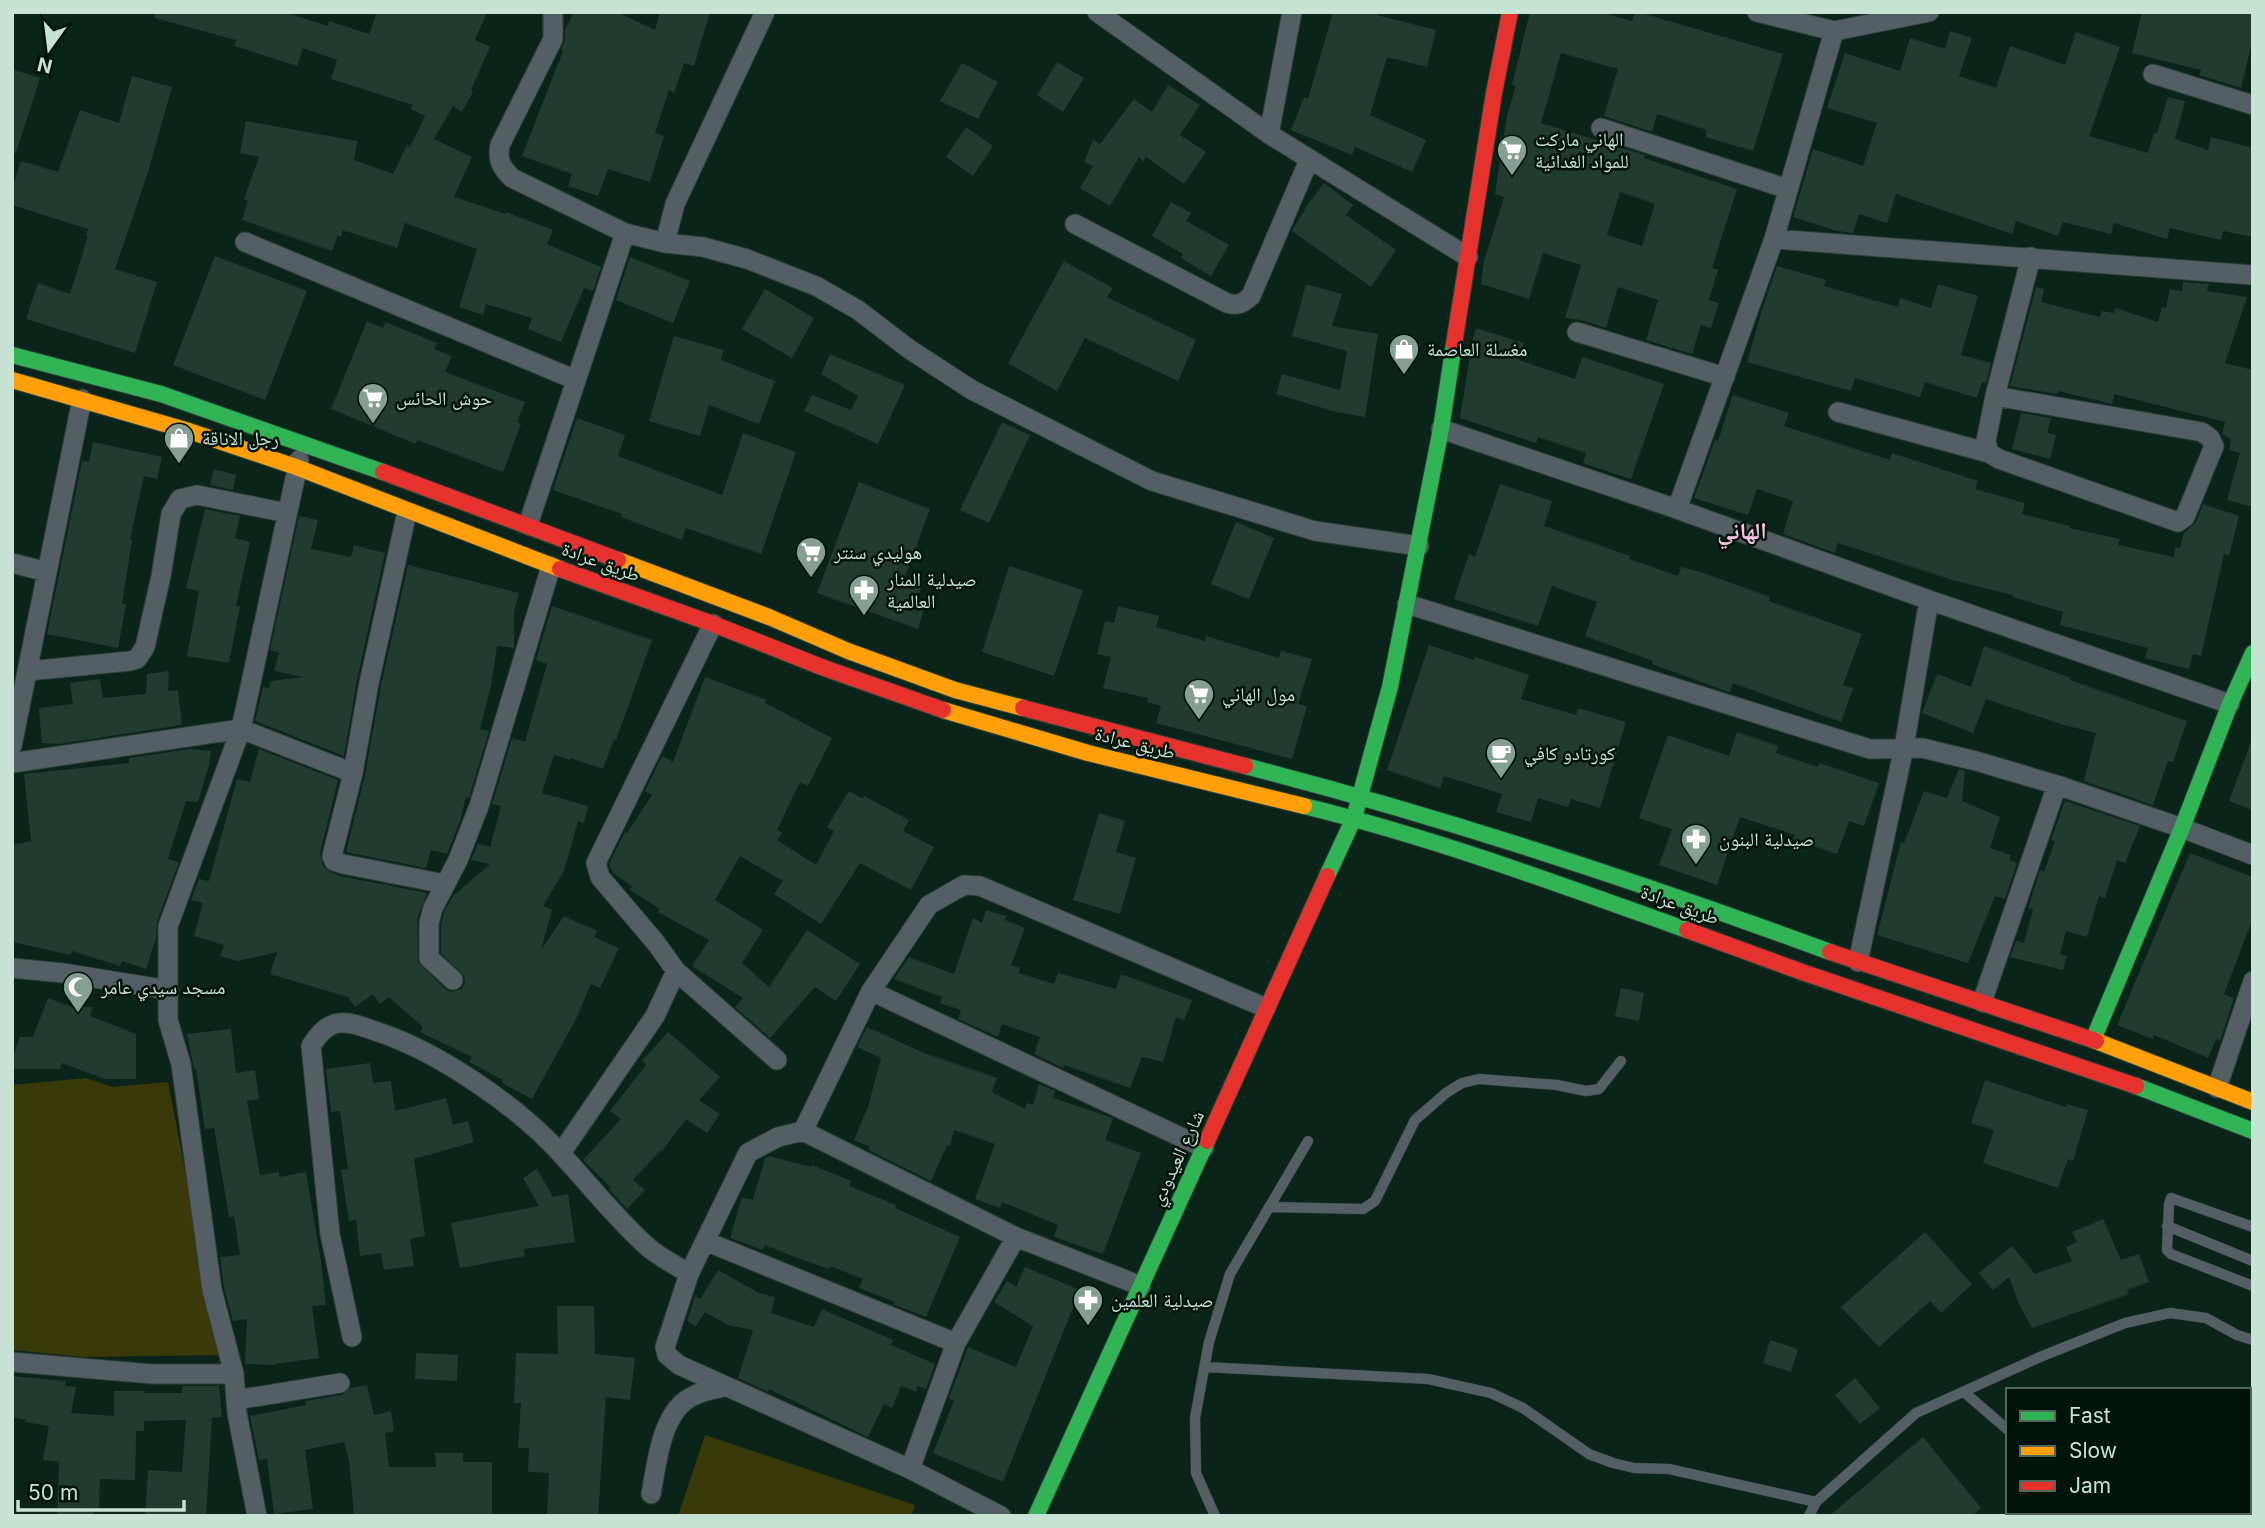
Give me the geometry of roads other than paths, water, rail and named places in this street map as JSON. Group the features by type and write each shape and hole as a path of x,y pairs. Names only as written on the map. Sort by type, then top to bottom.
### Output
{"main road":[{"name":"شارع العيدودي","path":"1036,1516 1236,1081 1266,1008 1354,818 1361,796 1390,687 1408,604 1441,429 1494,93 1510,12"},
{"name":"طريق عرادة","path":"12,355 198,406 304,443 528,525 769,617 848,651 955,690 1361,796 1709,907 1858,962 2093,1040 2253,1102"},
{"name":"طريق عرادة","path":"12,380 189,431 296,467 407,512 940,709 1088,753 1354,818 1532,874 1802,972 2103,1073 2253,1131"},
{"path":"2093,1040 2253,653"}],"street":[{"path":"553,12 553,39 500,145 498,155 501,167 512,178 625,233 665,243 703,247 747,259 816,286 858,310 909,349 972,390 1152,481 1315,531 1419,546"},
{"path":"665,243 679,194 765,12"},
{"path":"1097,12 1269,134 1468,257"},
{"path":"1269,134 1292,12"},
{"path":"1757,12 1834,31 1858,20 1929,12"},
{"path":"1677,509 1774,239 1834,31"},
{"path":"2153,74 2253,106"},
{"path":"1601,128 1788,188"},
{"path":"1075,224 1236,306 1243,304 1251,296 1309,160"},
{"path":"528,525 625,233"},
{"path":"1774,239 2253,275"},
{"path":"245,242 576,380"},
{"path":"1989,453 1986,441 1995,396 2031,257"},
{"path":"1577,332 1725,377"},
{"path":"1838,412 1989,453 2178,522 2185,517 2214,446 2210,438 2202,432 1995,396"},
{"path":"12,746 82,400"},
{"path":"1441,429 1677,509 2230,704"},
{"path":"257,1516 236,1400 234,1374 210,1277 181,1064 167,1007 168,926 241,729 296,467 304,443"},
{"path":"28,671 130,661 142,655 161,576 170,514 180,499 197,495 287,513"},
{"path":"407,512 369,683 353,773 332,853 333,860 343,864 445,884"},
{"path":"12,564 47,572"},
{"path":"453,980 429,958 429,923 479,806 551,566"},
{"path":"1858,962 1904,747 1929,600"},
{"path":"1408,604 1858,745 1881,750 1922,748 2057,785 2253,855"},
{"path":"713,624 596,863 600,877 676,971 778,1060"},
{"path":"12,763 241,729 353,773"},
{"path":"1982,1002 2057,785"},
{"path":"803,1131 871,991 929,905 964,885 980,886 1266,1008"},
{"path":"12,968 63,973 169,990"},
{"path":"561,1153 655,1016 676,971"},
{"path":"2217,1088 2253,981"},
{"path":"871,991 1205,1147"},
{"path":"352,1337 330,1234 311,1046 320,1031 336,1022 356,1024 395,1037 430,1054 526,1120 561,1153 608,1208 650,1248 689,1274"},
{"path":"1001,1516 910,1469 685,1369 667,1355 665,1347 689,1274 748,1153 778,1137 803,1131 1016,1237 1141,1286"},
{"path":"910,1469 956,1343 1016,1237"},
{"path":"705,1241 956,1343"},
{"path":"12,1362 152,1374 234,1374"},
{"path":"236,1400 340,1383"},
{"path":"651,1494 670,1417 684,1401 695,1394 724,1387"}],"lane":[{"path":"1269,1207 1363,1209 1375,1202 1415,1120 1462,1083 1479,1079 1586,1091 1599,1089 1621,1061"},
{"path":"1215,1516 1196,1473 1195,1418 1209,1342 1230,1274 1308,1141"},
{"path":"2253,1227 2171,1198 2167,1250 2171,1254 2253,1286"},
{"path":"2167,1226 2253,1261"},
{"path":"1810,1516 1816,1502 1916,1413 2040,1357 2125,1323 2170,1313 2206,1318 2237,1335 2253,1340"},
{"path":"1205,1367 1428,1378 1491,1393 1523,1408 1589,1454 1613,1463 1633,1468 1670,1469 1816,1502"},
{"path":"1964,1392 2006,1428"}],"place":[{"name":"الهاني ماركت للمواد الغدائية","path":"1512,177"},
{"name":"مغسلة العاصمة","path":"1404,376"},
{"name":"حوش الحائس","path":"373,425"},
{"name":"رجل الاناقة","path":"179,465"},
{"name":"هوليدي سنتر","path":"811,579"},
{"name":"صيدلية المنار العالمية","path":"864,617"},
{"name":"مول الهاني","path":"1199,721"},
{"name":"كورتادو كافي","path":"1501,780"},
{"name":"صيدلية البنون","path":"1696,866"},
{"name":"مسجد سيدي عامر","path":"78,1014"},
{"name":"صيدلية العلمين","path":"1088,1327"}],"district":[{"name":"الهاني","path":"1742,531"}]}
